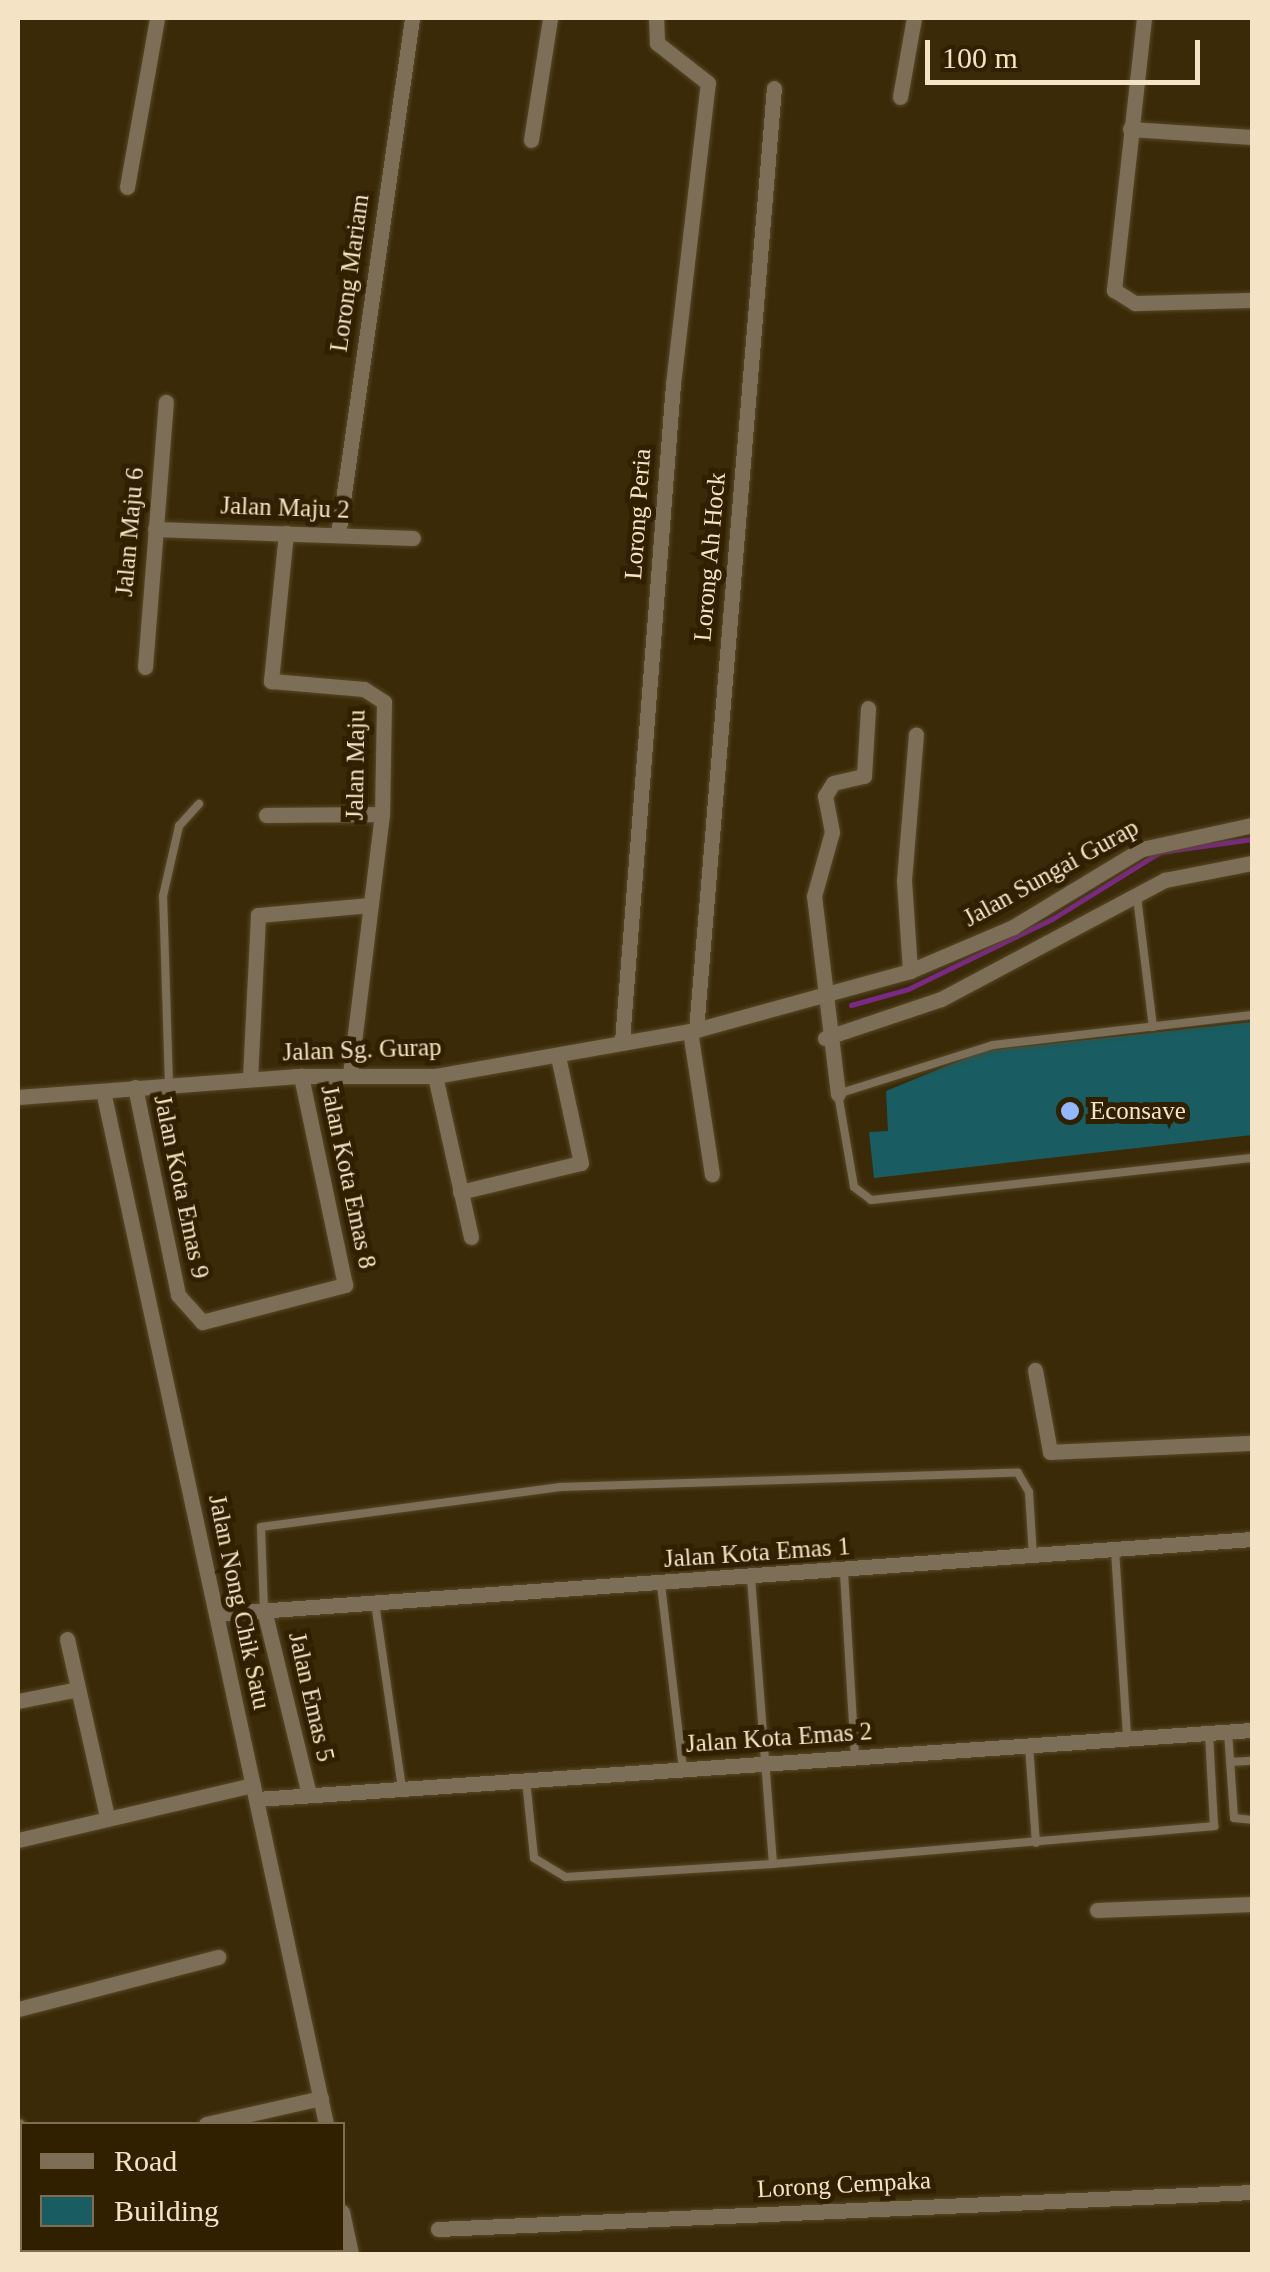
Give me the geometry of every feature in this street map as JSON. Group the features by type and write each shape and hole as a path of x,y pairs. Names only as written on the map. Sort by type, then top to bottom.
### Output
{"street":[{"path":"127,187 157,18"},
{"name":"Lorong Mariam","path":"338,535 412,18"},
{"path":"530,140 550,18"},
{"name":"Lorong Peria","path":"622,1042 673,384 708,83 657,43 656,18"},
{"path":"900,98 914,18"},
{"path":"1144,18 1112,278 1118,296 1252,300"},
{"name":"Lorong Ah Hock","path":"712,1174 692,1030 774,88"},
{"path":"1130,130 1252,137"},
{"name":"Jalan Maju 6","path":"145,667 166,402"},
{"name":"Jalan Maju 2","path":"156,528 414,538"},
{"name":"Jalan Maju","path":"286,533 270,664 276,686 382,697 382,814 350,1076"},
{"path":"838,1094 820,998 814,896 832,832 825,796 833,783 864,776 868,708"},
{"path":"910,971 904,880 916,734"},
{"path":"266,815 382,814"},
{"name":"Jalan Sungai Gurap","path":"820,998 910,971 1013,927 1142,849 1252,825"},
{"path":"825,1038 941,999 1136,893 1189,871 1252,863"},
{"path":"250,1079 258,915 371,905"},
{"name":"Jalan Sg. Gurap","path":"18,1098 301,1076 435,1076 692,1030 820,998"},
{"path":"460,1192 581,1164 558,1057"},
{"name":"Jalan Kota Emas 8","path":"301,1076 343,1288"},
{"path":"435,1076 471,1237"},
{"name":"Jalan Kota Emas 9","path":"134,1087 187,1314 202,1322 343,1288"},
{"name":"Jalan Nong Chik Satu","path":"103,1090 326,2122"},
{"path":"1035,1370 1050,1452 1252,1443"},
{"name":"Jalan Kota Emas 1","path":"216,1614 751,1579 1252,1539"},
{"name":"Jalan Emas 5","path":"264,1610 309,1795"},
{"path":"68,1638 107,1816"},
{"path":"18,1700 78,1689"},
{"name":"Jalan Kota Emas 2","path":"18,1840 107,1816 255,1792 309,1795 1252,1730"},
{"path":"1097,1910 1252,1904"},
{"path":"18,2008 218,1957"},
{"path":"215,2122 321,2098"},
{"name":"Lorong Cempaka","path":"438,2229 1252,2192"},
{"path":"345,2228 350,2254"}],"lane":[{"path":"169,1085 163,896 179,826 199,804"},
{"path":"1136,893 1154,1027"},
{"path":"1252,1015 993,1045 838,1094 854,1187 871,1200 1252,1158"},
{"path":"264,1610 262,1527 560,1487 1018,1473 1029,1492 1034,1557"},
{"path":"1115,1550 1127,1738"},
{"path":"844,1572 855,1758"},
{"path":"751,1579 762,1765 773,1864"},
{"path":"662,1585 682,1770"},
{"path":"375,1603 402,1789"},
{"path":"1228,1732 1234,1818 1252,1820"},
{"path":"526,1780 534,1858 566,1877 773,1864 1214,1826 1209,1733"},
{"path":"1029,1746 1036,1843"},
{"path":"1230,1762 1252,1760"}],"building":[{"name":"Econsave","path":"1252,1022 1252,1135 874,1178 869,1132 888,1131 886,1091 983,1051"}],"waterway":[{"path":"851,1005 908,989 1052,919 1160,852 1252,839"}],"place":[{"name":"Econsave","path":"1070,1111"}]}
